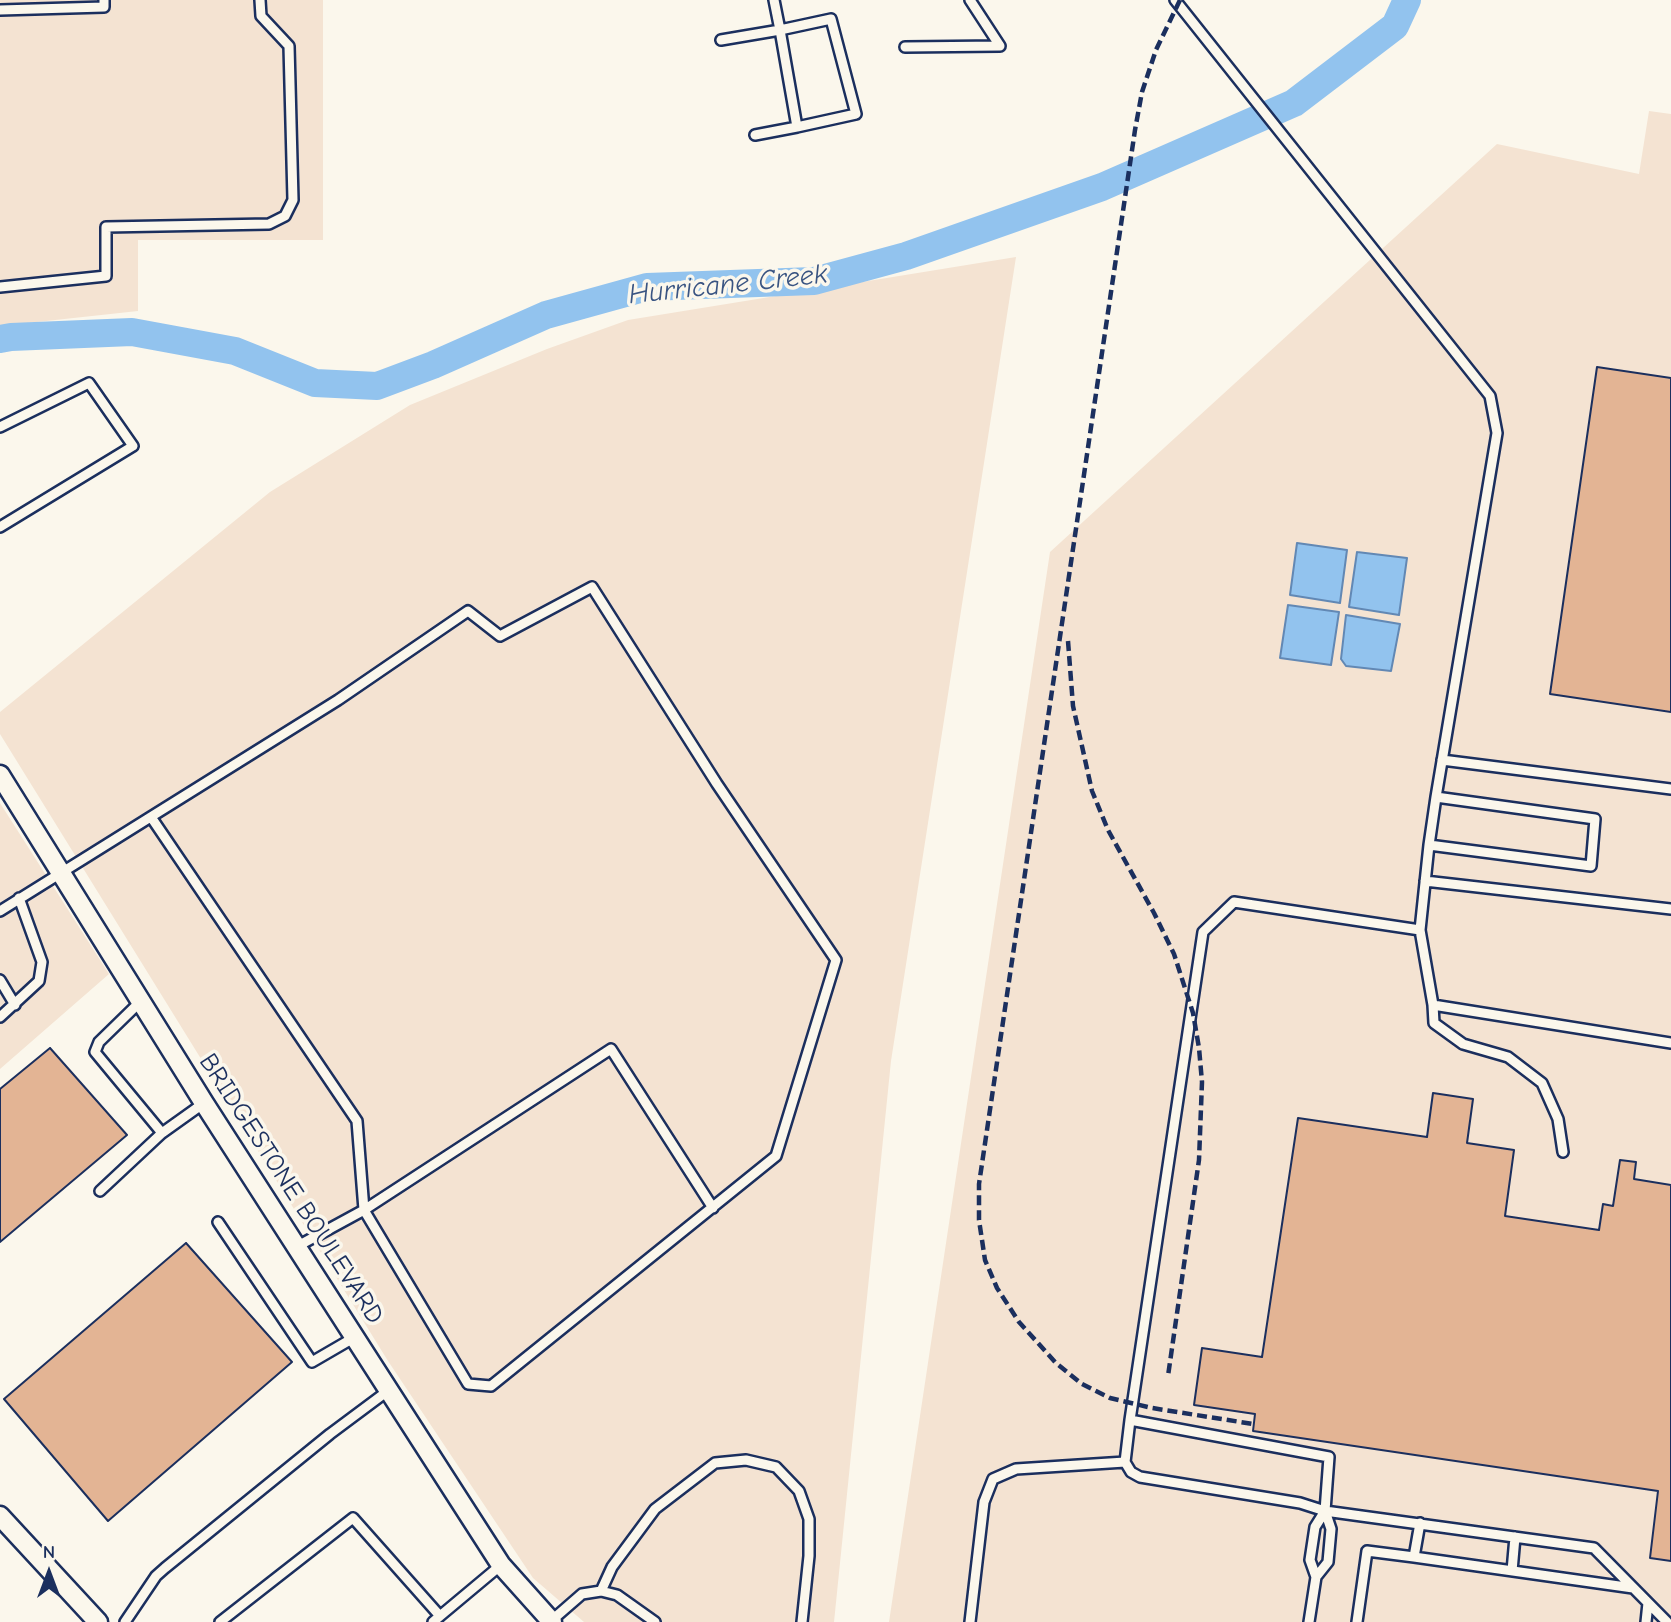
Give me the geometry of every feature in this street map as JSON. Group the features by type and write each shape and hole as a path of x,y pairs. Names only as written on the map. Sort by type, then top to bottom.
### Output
{"street":[{"name":"BRIDGESTONE BOULEVARD","path":"0,775 204,1103 502,1565 552,1622"},
{"path":"0,1516 98,1622"}],"lane":[{"path":"0,10 104,8 104,0"},
{"path":"0,287 106,276 106,227 269,224 285,216 293,200 289,46 261,16 260,0"},
{"path":"775,0 797,127"},
{"path":"905,47 1000,46 970,0"},
{"path":"1175,0 1490,396 1497,433 1436,797 1420,930 1434,1023 1462,1044 1507,1057 1542,1083 1558,1119 1563,1152"},
{"path":"721,40 831,19 856,114 755,135"},
{"path":"0,427 89,383 134,446 0,527"},
{"path":"0,911 338,700 468,611 500,636 592,587 717,785 836,960 776,1156 491,1386 468,1384 364,1210 357,1121 151,817"},
{"path":"1442,760 1671,789"},
{"path":"1429,845 1591,866 1595,818 1436,797"},
{"path":"1425,881 1671,909"},
{"path":"0,1017 39,981 42,962 19,898"},
{"path":"1420,930 1234,902 1203,932 1125,1462 1131,1472 1140,1477 1300,1503 1325,1511 1594,1548 1667,1622"},
{"path":"0,981 15,1005"},
{"path":"141,1001 99,1042 95,1052 162,1133"},
{"path":"1433,1005 1671,1043"},
{"path":"296,1247 364,1210 611,1049 712,1208"},
{"path":"100,1191 162,1133 204,1103"},
{"path":"218,1222 312,1362 355,1337"},
{"path":"125,1622 156,1576 330,1434 389,1390"},
{"path":"1130,1420 1329,1457 1325,1511 1331,1529 1328,1562 1316,1577"},
{"path":"601,1591 612,1567 655,1509 715,1463 746,1460 776,1467 799,1491 809,1519 808,1567 802,1622"},
{"path":"970,1622 984,1502 993,1479 1016,1469 1125,1462"},
{"path":"1309,1622 1316,1577 1310,1560 1315,1527 1325,1511"},
{"path":"220,1622 353,1518 437,1619 502,1565"},
{"path":"1414,1557 1420,1523"},
{"path":"1512,1571 1515,1537"},
{"path":"1357,1622 1367,1551 1633,1588"},
{"path":"552,1622 582,1594 601,1591 617,1595 655,1622"},
{"path":"1646,1622 1648,1603"}],"shaded area":[{"path":"0,0 323,0 323,240 138,240 138,311 0,326"},
{"path":"1649,111 1671,114 1671,1622 889,1622 1050,552 1497,144 1639,174"},
{"path":"1016,257 891,1061 834,1622 584,1622 533,1578 388,1361 0,734 0,712 270,492 410,405 547,349 628,320"},
{"path":"0,803 109,974 0,1069"}],"water":[{"path":"1297,543 1347,550 1340,603 1290,595"},
{"path":"1357,552 1407,558 1399,615 1349,607"},
{"path":"1288,605 1339,612 1331,665 1280,658"},
{"path":"1346,615 1400,624 1391,671 1346,666 1341,659"}],"building":[{"path":"1597,367 1671,378 1671,712 1550,694"},
{"path":"50,1048 127,1135 0,1242 0,1089"},
{"path":"1433,1093 1473,1099 1467,1143 1514,1150 1505,1216 1599,1230 1603,1204 1613,1206 1620,1160 1636,1162 1634,1179 1671,1185 1671,1561 1650,1558 1658,1491 1253,1431 1255,1414 1194,1405 1202,1348 1262,1357 1298,1118 1427,1137"},
{"path":"186,1243 292,1362 108,1521 4,1399"}],"waterway":[{"name":"Hurricane Creek","path":"0,339 132,332 235,351 315,383 377,386 433,365 546,315 647,287 814,281 906,256 1102,187 1294,103 1395,26 1407,0"}],"railway":[{"path":"1180,0 1156,50 1142,92 1135,130 979,1184 979,1220 985,1260 997,1288 1019,1322 1056,1363 1082,1384 1110,1398 1152,1408 1253,1424"},
{"path":"1068,641 1073,706 1092,791 1108,830 1174,954 1193,1013 1199,1048 1202,1082 1199,1160 1168,1376"}]}
